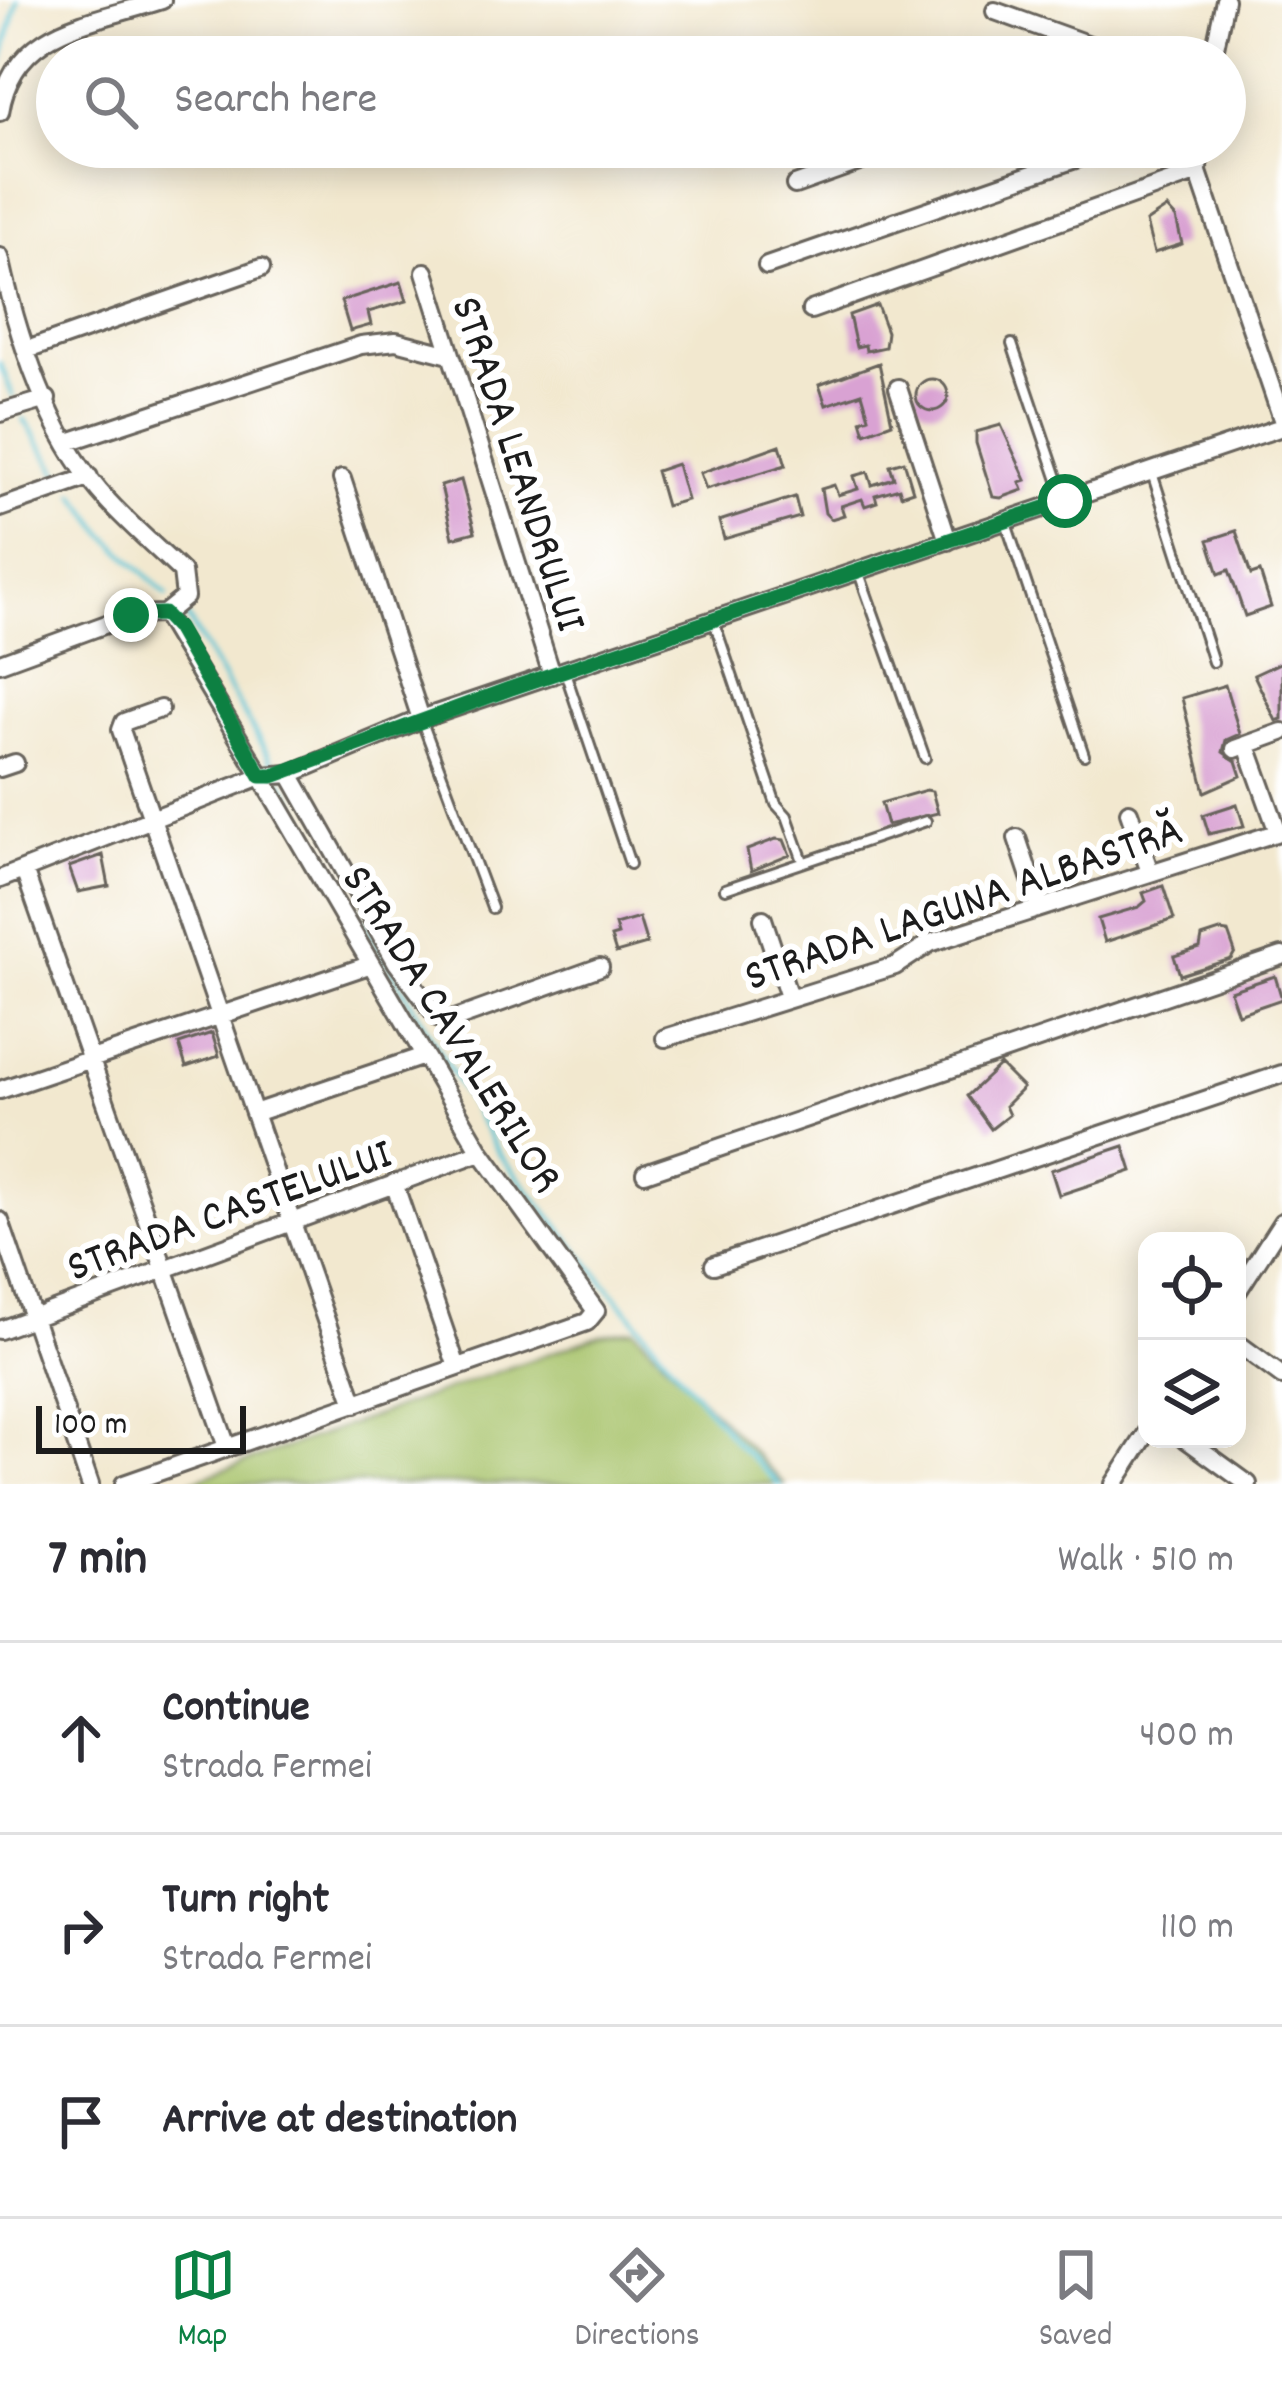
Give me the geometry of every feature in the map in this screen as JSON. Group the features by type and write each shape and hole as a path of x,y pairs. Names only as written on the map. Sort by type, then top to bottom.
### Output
{"street":[{"path":"54,36 162,0"},
{"path":"1217,36 1225,0"},
{"path":"994,11 1064,36"},
{"path":"0,112 9,76 36,42"},
{"path":"795,184 841,168"},
{"path":"767,266 1049,168"},
{"path":"1187,168 1198,172"},
{"path":"0,879 421,719 1152,473 1282,423 1198,168"},
{"path":"812,310 1198,172"},
{"path":"0,257 27,350 68,442 89,477 182,572 188,588 185,597 164,614 131,615 0,663"},
{"path":"27,350 261,268"},
{"name":"STRADA LEANDRULUI","path":"424,272 558,673"},
{"path":"68,442 361,345 396,341 450,356"},
{"path":"898,388 948,542"},
{"path":"0,413 47,399"},
{"path":"0,508 89,477"},
{"path":"342,478 421,719"},
{"path":"164,614 439,1019 452,1020 600,967"},
{"path":"160,710 124,722 121,730 355,1404"},
{"path":"1280,831 1243,751 1282,732"},
{"name":"STRADA CAVALERILOR","path":"275,775 369,965 481,1152 596,1311 587,1322 457,1367"},
{"path":"1129,812 1150,872"},
{"name":"STRADA LAGUNA ALBASTRĂ","path":"665,1038 895,966 929,943 1280,831"},
{"path":"1017,838 1040,907"},
{"path":"23,870 227,1447"},
{"path":"763,919 789,998"},
{"path":"645,1173 1282,956"},
{"path":"0,1090 369,965"},
{"path":"254,1113 424,1056"},
{"path":"714,1265 1282,1073"},
{"name":"STRADA CASTELULUI","path":"0,1330 481,1152"},
{"path":"124,1484 457,1367 394,1183"},
{"path":"0,1221 90,1484"},
{"path":"1246,1278 1282,1222"},
{"path":"1246,1350 1282,1376"},
{"path":"1114,1484 1138,1447"},
{"path":"1198,1448 1247,1484"}],"lane":[{"path":"1012,344 1065,501"},
{"path":"1152,473 1213,662"},
{"path":"1006,522 1084,754"},
{"path":"858,572 925,758"},
{"path":"714,620 776,804 787,816 803,861"},
{"path":"558,673 630,864"},
{"path":"421,719 492,908"},
{"path":"725,889 926,821"}],"green space":[{"path":"634,1329 784,1484 184,1484 603,1334"}],"building":[{"path":"1167,208 1176,218 1182,244 1154,253 1146,222"},
{"path":"401,282 407,301 368,312 371,325 350,331 341,301"},
{"path":"877,305 887,332 885,347 866,351 865,345 856,347 849,315"},
{"path":"879,363 892,423 865,433 861,420 869,417 862,393 826,405 819,385"},
{"path":"932,379 943,384 948,395 943,406 932,411 921,406 916,395 921,384"},
{"path":"1001,425 1026,480 1020,482 1023,490 1001,498 993,497 976,432"},
{"path":"780,445 786,465 706,489 700,473"},
{"path":"904,461 913,491 901,495 899,488 875,495 877,502 865,506 862,499 841,506 844,515 831,519 825,513 821,489 834,485 838,495 858,489 854,476 868,472 872,485 894,478 890,465"},
{"path":"677,464 687,500 666,506 656,471"},
{"path":"461,480 475,532 453,538 441,486"},
{"path":"795,497 800,517 724,539 719,521"},
{"path":"1236,531 1251,575 1260,572 1271,607 1245,616 1229,570 1219,574 1208,540"},
{"path":"1282,662 1282,719 1276,721 1254,675"},
{"path":"1225,685 1240,734 1226,740 1223,752 1236,761 1241,776 1205,792 1182,698"},
{"path":"932,791 938,813 887,825 881,803"},
{"path":"1237,804 1244,826 1209,834 1203,815"},
{"path":"784,840 790,855 751,871 747,850"},
{"path":"103,855 109,886 78,892 69,867"},
{"path":"1163,886 1174,919 1105,942 1098,919 1139,907 1146,901 1143,893"},
{"path":"639,918 647,944 616,953 611,937 618,935 615,925"},
{"path":"1228,932 1235,952 1231,959 1180,975 1174,956 1200,948 1202,937"},
{"path":"1275,976 1282,999 1238,1014 1230,991"},
{"path":"212,1033 219,1056 186,1067 179,1044"},
{"path":"1000,1065 1023,1088 1005,1106 1009,1115 991,1129 967,1096"},
{"path":"1124,1146 1132,1171 1059,1195 1051,1170"}],"waterway":[{"path":"0,68 18,0"},
{"path":"0,363 13,396"},
{"path":"24,419 60,475"},
{"path":"75,494 105,535 167,595"},
{"path":"185,613 277,771"},
{"path":"282,782 500,1155 736,1443 779,1484"}],"route":[{"path":"131,615 164,614 177,628 261,776 290,774 421,719 1065,501"}]}
